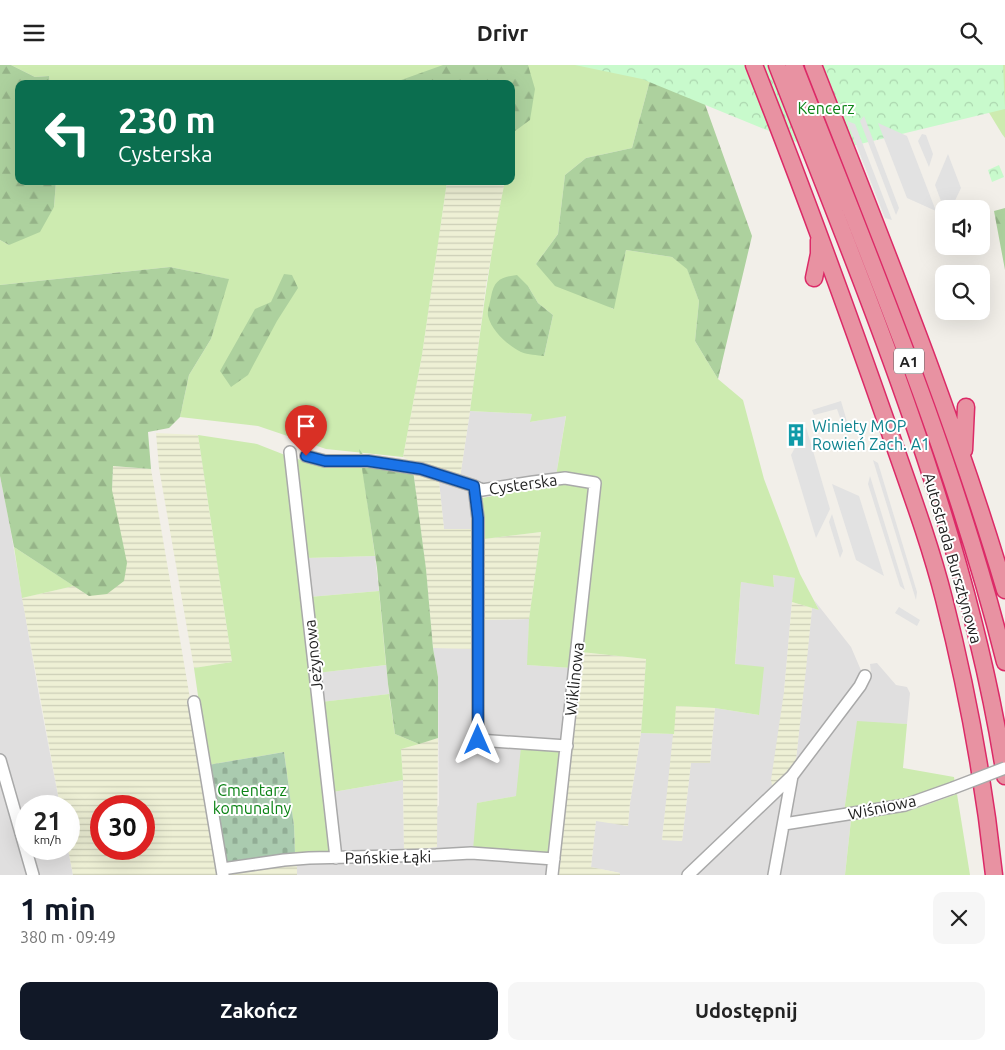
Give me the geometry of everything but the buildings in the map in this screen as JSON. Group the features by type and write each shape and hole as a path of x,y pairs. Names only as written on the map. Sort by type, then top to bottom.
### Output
{"highway":[{"path":"754,65 860,347 944,597 972,730 989,828 994,875"},
{"name":"Autostrada Bursztynowa","path":"777,65 882,337 934,489 979,644 1005,776"},
{"name":"Autostrada Bursztynowa","path":"794,65 929,415 971,537 1005,662"},
{"path":"813,65 914,323 963,458 1005,590"},
{"path":"814,278 819,255 818,233"},
{"path":"963,458 966,407"}],"street":[{"name":"Jeżynowa","path":"290,452 336,858"},
{"name":"Cysterska","path":"306,456 325,461 368,461 421,469 482,490 565,479 595,483"},
{"name":"Wiklinowa","path":"552,875 595,483"},
{"path":"474,486 478,518 478,740 567,746"},
{"path":"688,875 792,776 860,686 864,676"},
{"path":"194,702 222,872"},
{"path":"0,760 33,875"},
{"name":"Wiśniowa","path":"784,824 906,805 1005,768"},
{"path":"774,875 792,776"},
{"name":"Pańskie Łąki","path":"222,872 284,860 470,853 554,859"}],"shaded area":[{"path":"864,116 899,208 896,215 860,121"},
{"path":"847,121 855,124 892,220 885,218"},
{"path":"878,123 907,136 935,211 907,198"},
{"path":"922,134 926,135 933,154 929,167 918,141"},
{"path":"948,154 961,188 955,200 941,200 935,185"},
{"path":"841,401 848,425 843,426 837,409 814,415 812,410"},
{"path":"470,411 532,414 531,422 566,415 556,476 488,486 460,478"},
{"path":"806,427 830,509 816,538 791,455"},
{"path":"873,460 878,463 917,592 916,600"},
{"path":"0,476 58,795 15,795 15,860 70,860 73,875 0,875"},
{"path":"870,476 905,590 900,586 868,484"},
{"path":"439,481 468,489 477,529 444,529"},
{"path":"832,484 859,496 884,576 856,560"},
{"path":"832,514 843,551 840,558 829,522"},
{"path":"375,556 379,591 309,597 306,558"},
{"path":"773,575 796,578 784,692 785,793 773,875 692,875 743,820 683,875 620,875 620,873 591,867 596,820 628,826 641,733 674,734 662,839 682,841 691,762 710,763 715,708 759,715 735,665 741,582 774,586"},
{"path":"814,600 851,647 863,675 795,769 812,608 819,610"},
{"path":"899,607 920,620 917,626 895,613"},
{"path":"529,619 528,665 572,668 565,742 516,796 478,803 547,864 546,875 297,875 297,862 333,792 403,780 404,851 439,805 438,677 433,648 473,649 474,620"},
{"path":"877,663 896,685 907,687 910,693 907,724 858,722 844,812 790,817 796,775 866,684 871,672 870,664"},
{"path":"386,665 389,694 321,702 317,673"},
{"path":"851,820 845,875 777,875 788,829"}],"green space":[{"path":"0,65 11,65 35,77 49,76 50,80 15,80 15,185 56,185 54,207 40,232 9,245 0,240"},
{"path":"11,65 654,65 632,148 586,158 565,175 558,234 536,264 613,309 626,250 672,257 687,268 699,301 695,341 718,379 743,400 764,479 800,574 819,610 792,602 795,578 773,575 774,587 741,582 735,664 764,667 759,715 715,708 676,706 674,734 641,733 646,659 581,652 597,485 556,476 566,416 530,422 532,414 470,411 485,296 504,185 515,185 515,80 50,80 49,76 35,77","holes":["528,286 538,303 553,315 544,356"]},
{"path":"443,65 528,65 535,89 530,120 515,131 515,80 401,80"},
{"name":"Kencerz","path":"575,65 1003,65 1005,109 823,153 642,79"},
{"path":"654,65 691,65 752,236 718,379 695,341 699,301 687,269 672,257 626,250 614,309 555,286 536,264 558,234 565,175 586,158 632,148"},
{"path":"960,65 1005,65 1005,138 1002,134"},
{"path":"999,165 1004,177 992,182 988,170"},
{"path":"56,185 446,185 422,355 403,457 326,449 258,426 180,417 189,375 211,339 228,279 170,267 0,285 0,240 9,245 54,207"},
{"path":"446,185 504,185 486,285 460,478 412,462 403,457 422,355"},
{"path":"1005,208 1005,270 994,211"},
{"path":"170,267 229,279 211,339 189,375 180,417 169,428 148,432 151,469 113,466 112,490 127,563 124,581 107,594 89,596 14,547 0,476 0,285"},
{"path":"284,274 292,275 298,288 277,321 248,375 231,387 220,371 255,309 271,302"},
{"path":"517,275 528,286 538,303 553,315 544,356 524,353 511,346 497,333 488,316 492,291 496,283 503,278"},
{"path":"156,433 198,435 232,662 194,668 159,468"},
{"path":"198,435 257,444 285,455 330,854 295,854 294,826 284,752 208,765 194,668 232,662"},
{"path":"359,449 368,461 412,462 438,677 438,738 419,744 395,734 388,684 377,568"},
{"path":"294,458 312,463 362,465 375,556 306,558"},
{"path":"113,466 151,469 220,875 73,875 70,860 80,860 80,795 58,795 22,598 74,586 89,596 112,490"},
{"path":"413,470 439,481 444,529 477,529 473,649 433,648 426,571"},
{"path":"562,483 588,487 572,668 527,665 529,619 541,532 484,539 482,498"},
{"path":"541,532 529,619 484,620 484,539"},
{"path":"14,547 74,586 22,598"},
{"path":"379,591 386,665 317,673 309,597"},
{"path":"792,602 812,608 806,669 795,769 773,791 771,780 784,692"},
{"path":"581,652 646,659 641,733 628,826 596,821 591,867 620,873 620,875 556,875"},
{"path":"389,694 395,734 419,744 401,749 403,780 333,792 321,702"},
{"path":"676,706 715,708 710,763 691,763 682,841 662,840"},
{"path":"857,721 907,724 903,768 954,777 955,783 914,799 844,812"},
{"path":"438,738 437,847 404,851 401,748"},
{"path":"521,747 557,749 563,753 552,855 473,850 477,803 516,796"},
{"name":"Cmentarz komunalny","path":"284,752 294,826 295,854 224,863 220,837 222,830 217,817 208,765"},
{"path":"957,794 970,875 845,875 851,820 912,810"},
{"path":"297,862 297,875 228,875 229,873"}],"place":[{"name":"Winiety MOP Rowień Zach. A1","path":"796,435"}],"route":[{"path":"306,456 325,461 368,461 421,469 474,486 478,518 478,740"}]}
